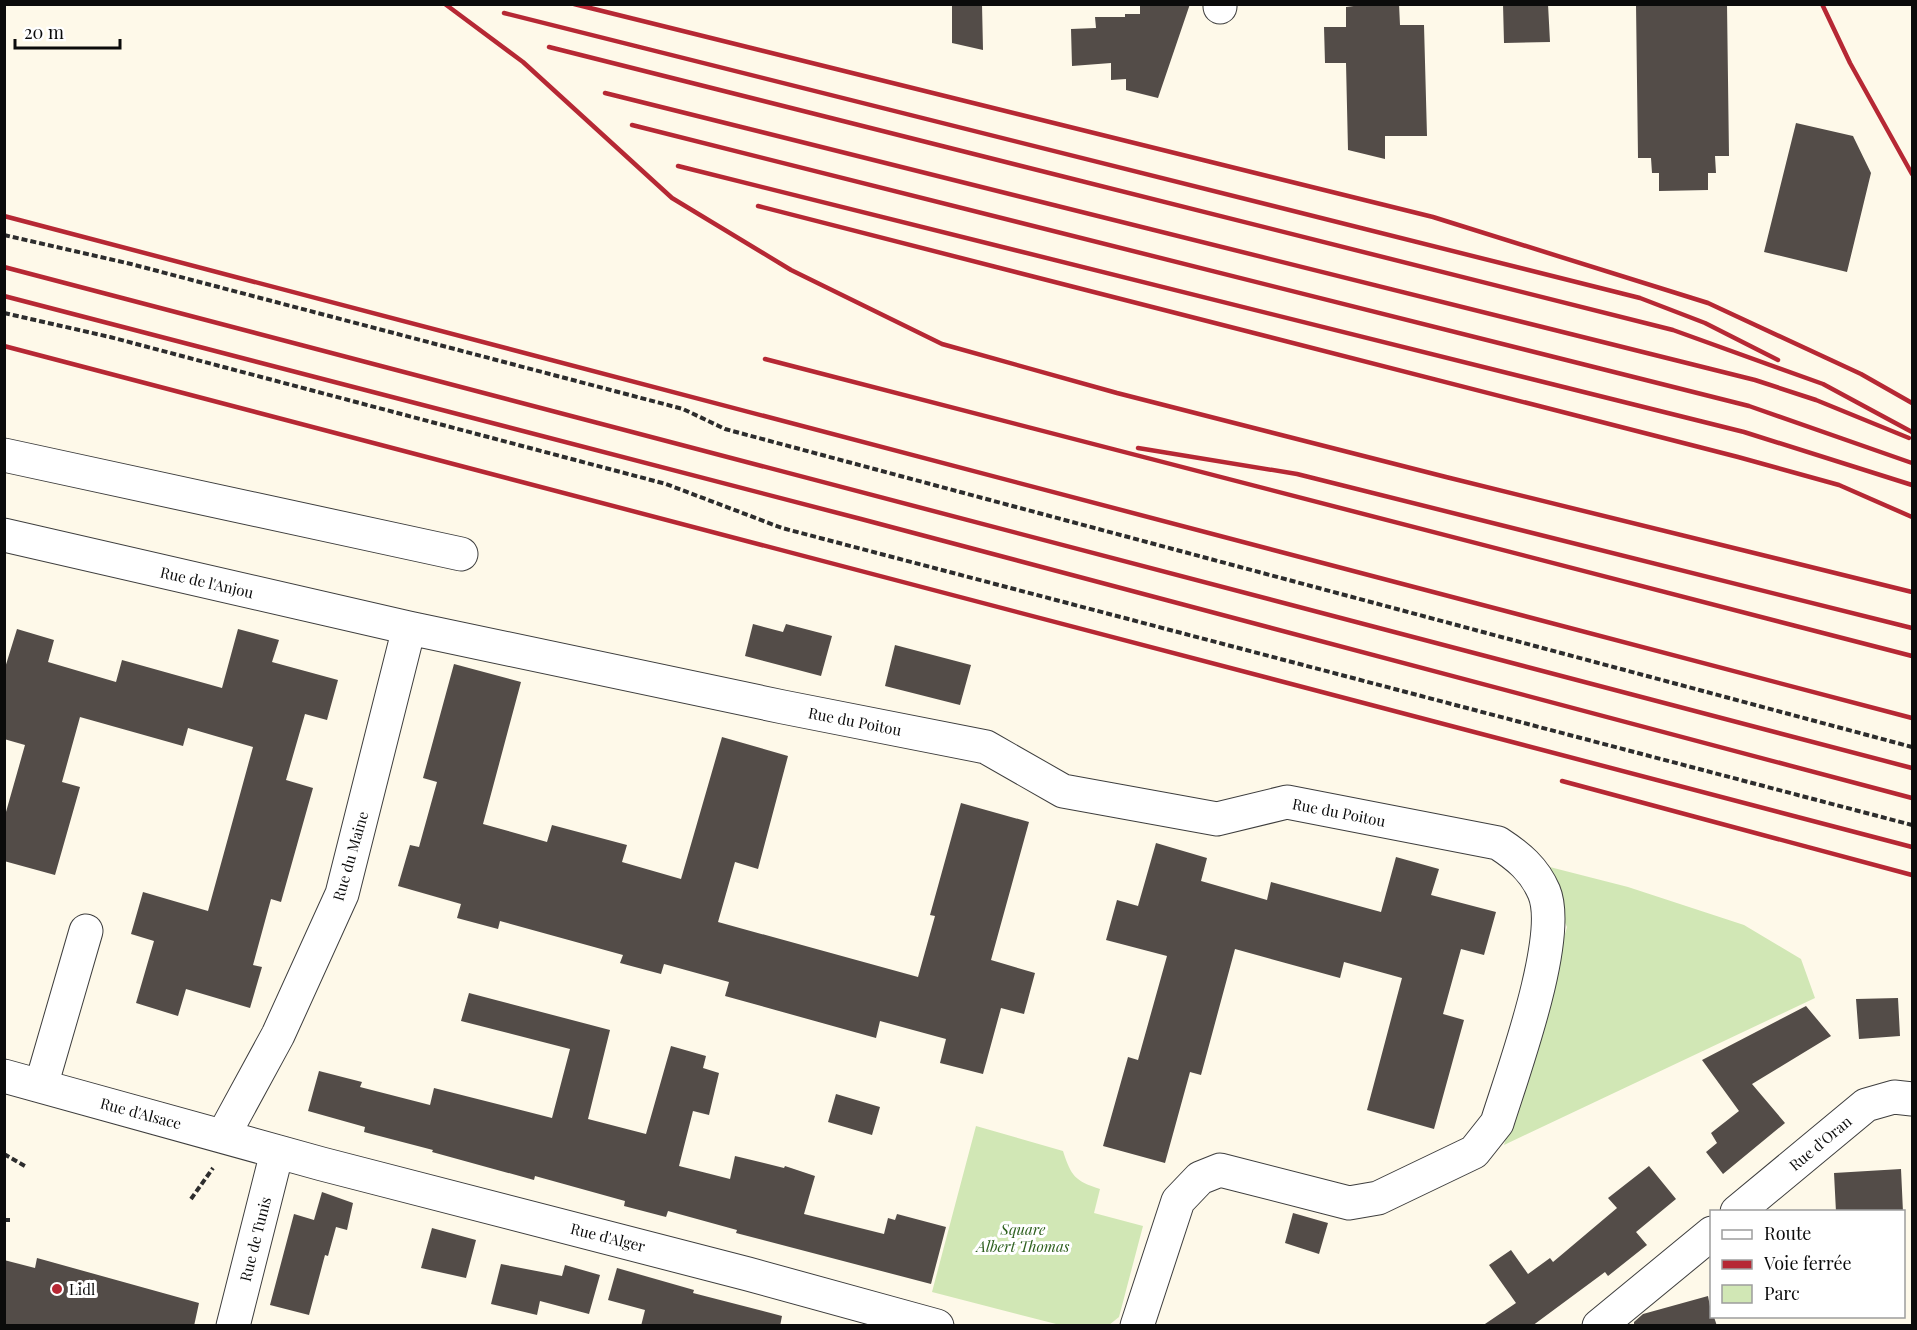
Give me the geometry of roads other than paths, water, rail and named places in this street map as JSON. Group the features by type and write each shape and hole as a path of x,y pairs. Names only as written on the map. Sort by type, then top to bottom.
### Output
{"street":[{"path":"4,455 461,554"},
{"name":"Rue de l'Anjou","path":"4,535 409,628"},
{"name":"Rue du Maine","path":"223,1136 278,1035 342,894 409,628"},
{"name":"Rue du Poitou","path":"409,628 783,707 986,747 1063,791 1217,819 1287,802 1498,843 1523,859 1544,893 1548,926 1533,1009 1497,1123 1474,1152 1378,1198 1349,1203 1220,1170 1200,1179 1178,1200 1137,1326"},
{"path":"42,1086 86,931"},
{"name":"Rue d'Alsace","path":"4,1076 277,1152"},
{"name":"Rue d'Oran","path":"1739,1210 1866,1105 1894,1097 1912,1099"},
{"name":"Rue de Tunis","path":"232,1326 277,1152"},
{"name":"Rue d'Alger","path":"277,1152 937,1326"},
{"path":"1599,1326 1710,1235"}],"railway":[{"path":"445,4 523,62 672,198 791,270 942,344 1117,393 1912,592"},
{"path":"574,4 1433,217 1708,303 1861,374 1912,403"},
{"path":"1822,4 1850,63 1912,174"},
{"path":"504,13 1640,298 1705,323 1778,360"},
{"path":"549,47 1673,330 1823,384 1912,432"},
{"path":"605,93 1755,380 1816,400 1909,438"},
{"path":"632,125 1749,406 1912,463"},
{"path":"678,166 1744,432 1912,485"},
{"path":"758,206 1738,457 1839,485 1912,517"},
{"path":"4,216 1912,718"},
{"path":"4,267 1912,768"},
{"path":"4,296 861,519 1912,798"},
{"path":"4,346 1912,847"},
{"path":"765,359 1912,656"},
{"path":"1138,448 1297,474 1912,628"},
{"path":"1562,781 1912,875"}],"place":[{"name":"Lidl","path":"57,1289"}],"park label":[{"name":"Square Albert Thomas","path":"1023,1238"}]}
